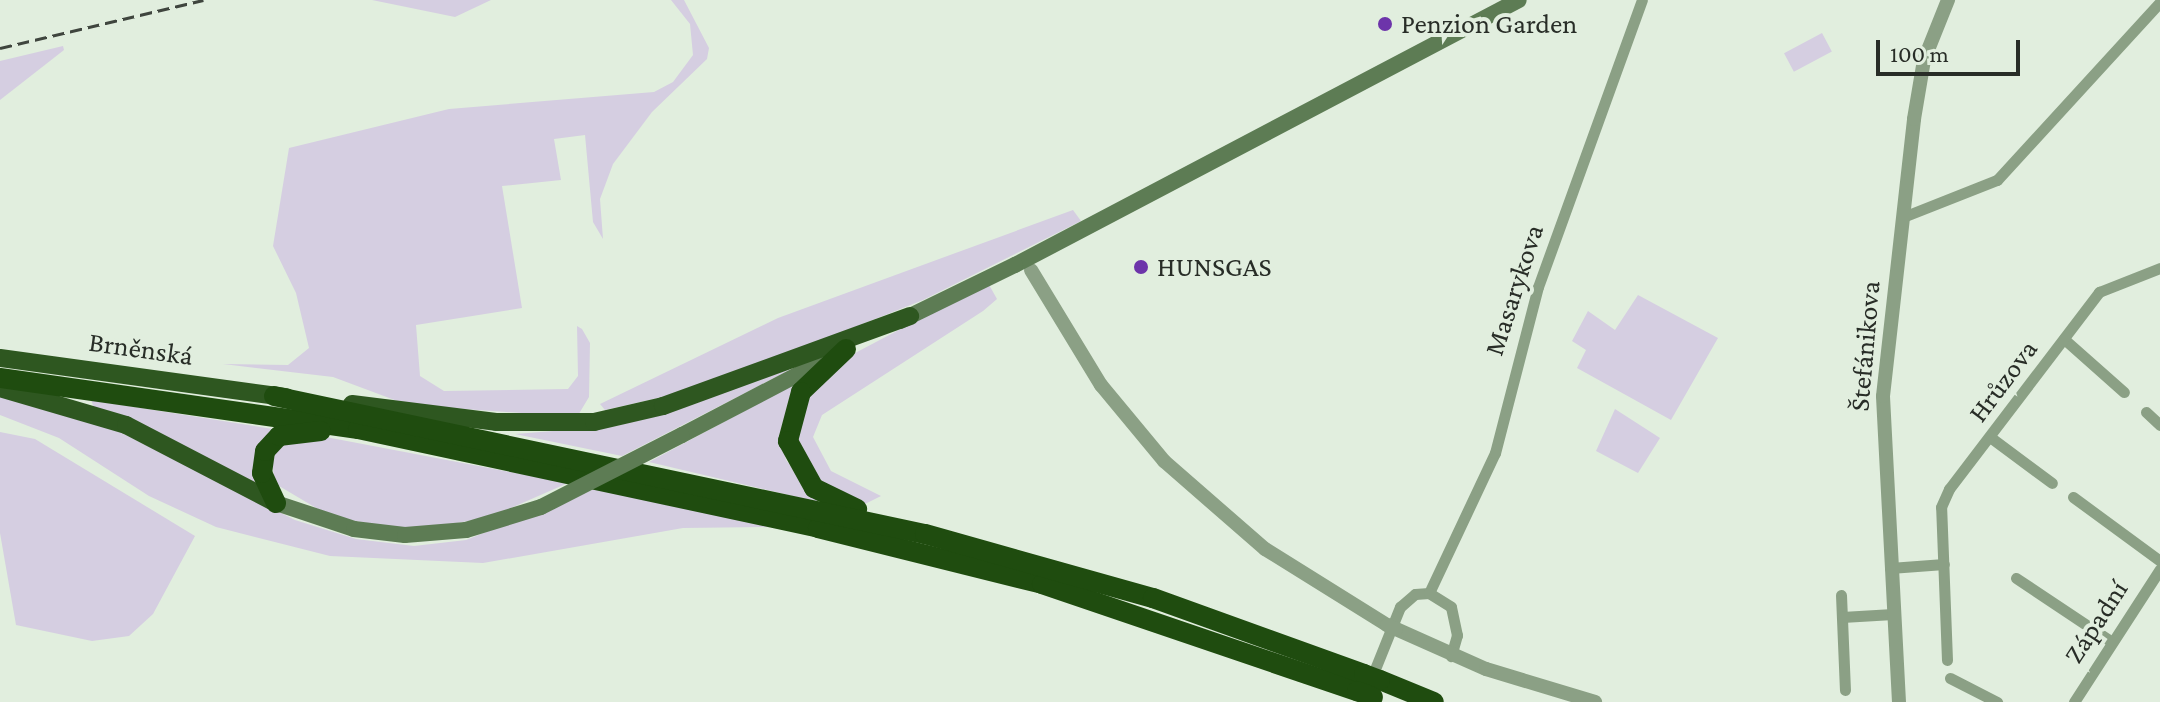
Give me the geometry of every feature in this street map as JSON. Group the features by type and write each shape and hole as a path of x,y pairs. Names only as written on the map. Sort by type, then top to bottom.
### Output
{"highway":[{"name":"Brněnská","path":"0,358 274,396 496,422 594,422 663,406 910,316"},
{"path":"846,349 794,405 788,429 793,460 826,495 925,534"},
{"path":"0,378 358,429 937,556 1147,616 1370,691 1434,702"},
{"path":"0,388 126,425 276,503"},
{"path":"274,396 925,534 1153,598 1370,691"},
{"path":"276,503 261,465 270,443 288,433 358,429"}],"main road":[{"path":"276,503 354,529 405,535 466,530 541,507 910,316 1025,264 1519,0"}],"street":[{"name":"Masarykova","path":"1429,593 1495,453 1538,287 1642,0"},
{"name":"Štefánikova","path":"1899,702 1883,396 1924,60 1948,0"},
{"path":"1903,217 1997,180 2160,1"},
{"path":"1025,264 1101,385 1164,461 1265,549 1392,627 1451,656 1595,702"},
{"name":"Hrůzova","path":"1947,660 1941,507 2099,292 2160,268"},
{"path":"2064,339 2124,392"},
{"path":"2146,412 2160,425"},
{"path":"1990,437 2052,483"},
{"path":"2073,497 2160,561"},
{"path":"1890,568 1944,564"},
{"name":"Západní","path":"2074,702 2109,640 2160,569"},
{"path":"2016,578 2109,640"},
{"path":"1370,691 1400,607 1429,593 1442,598 1456,619 1451,656"},
{"path":"1841,595 1845,690"},
{"path":"1842,617 1893,614"},
{"path":"1950,678 1997,702"}],"shaded area":[{"path":"372,0 491,0 455,17"},
{"path":"671,0 684,0 709,48 707,59 652,112 613,164 600,199 603,239 593,222 585,135 554,139 561,180 502,186 522,308 416,325 420,376 444,391 568,389 578,376 577,326 590,343 589,397 577,417 408,405 333,377 223,364 288,365 309,348 296,293 273,246 289,148 449,109 654,92 673,82 693,55 690,24"},
{"path":"1822,33 1832,52 1794,72 1784,53"},
{"path":"63,46 64,50 0,100 0,61"},
{"path":"1073,210 1081,221 923,300 702,388 605,410 600,404 778,318"},
{"path":"988,283 997,299 983,311 822,415 813,437 831,471 881,496 863,505 840,498 796,457 798,408 823,375 857,352"},
{"path":"1638,295 1718,338 1671,420 1577,368 1586,350 1572,341 1588,311 1615,330"},
{"path":"794,368 622,456 515,434 617,426"},
{"path":"804,379 781,440 786,460 818,502 649,462"},
{"path":"0,393 90,417 295,520 356,539 414,546 466,540 597,488 774,527 683,528 483,563 330,556 216,527 149,496 59,438 0,415"},
{"path":"91,400 279,430 264,493 94,408"},
{"path":"1615,409 1660,438 1638,473 1596,451"},
{"path":"0,432 35,439 195,536 153,614 129,636 92,641 16,625 0,533"},
{"path":"310,434 568,483 490,517 424,529 383,527 328,515 274,483 272,450"}],"railway":[{"path":"0,48 203,0"}],"place":[{"name":"Penzion Garden","path":"1385,24"},
{"name":"HUNSGAS","path":"1141,267"}]}
